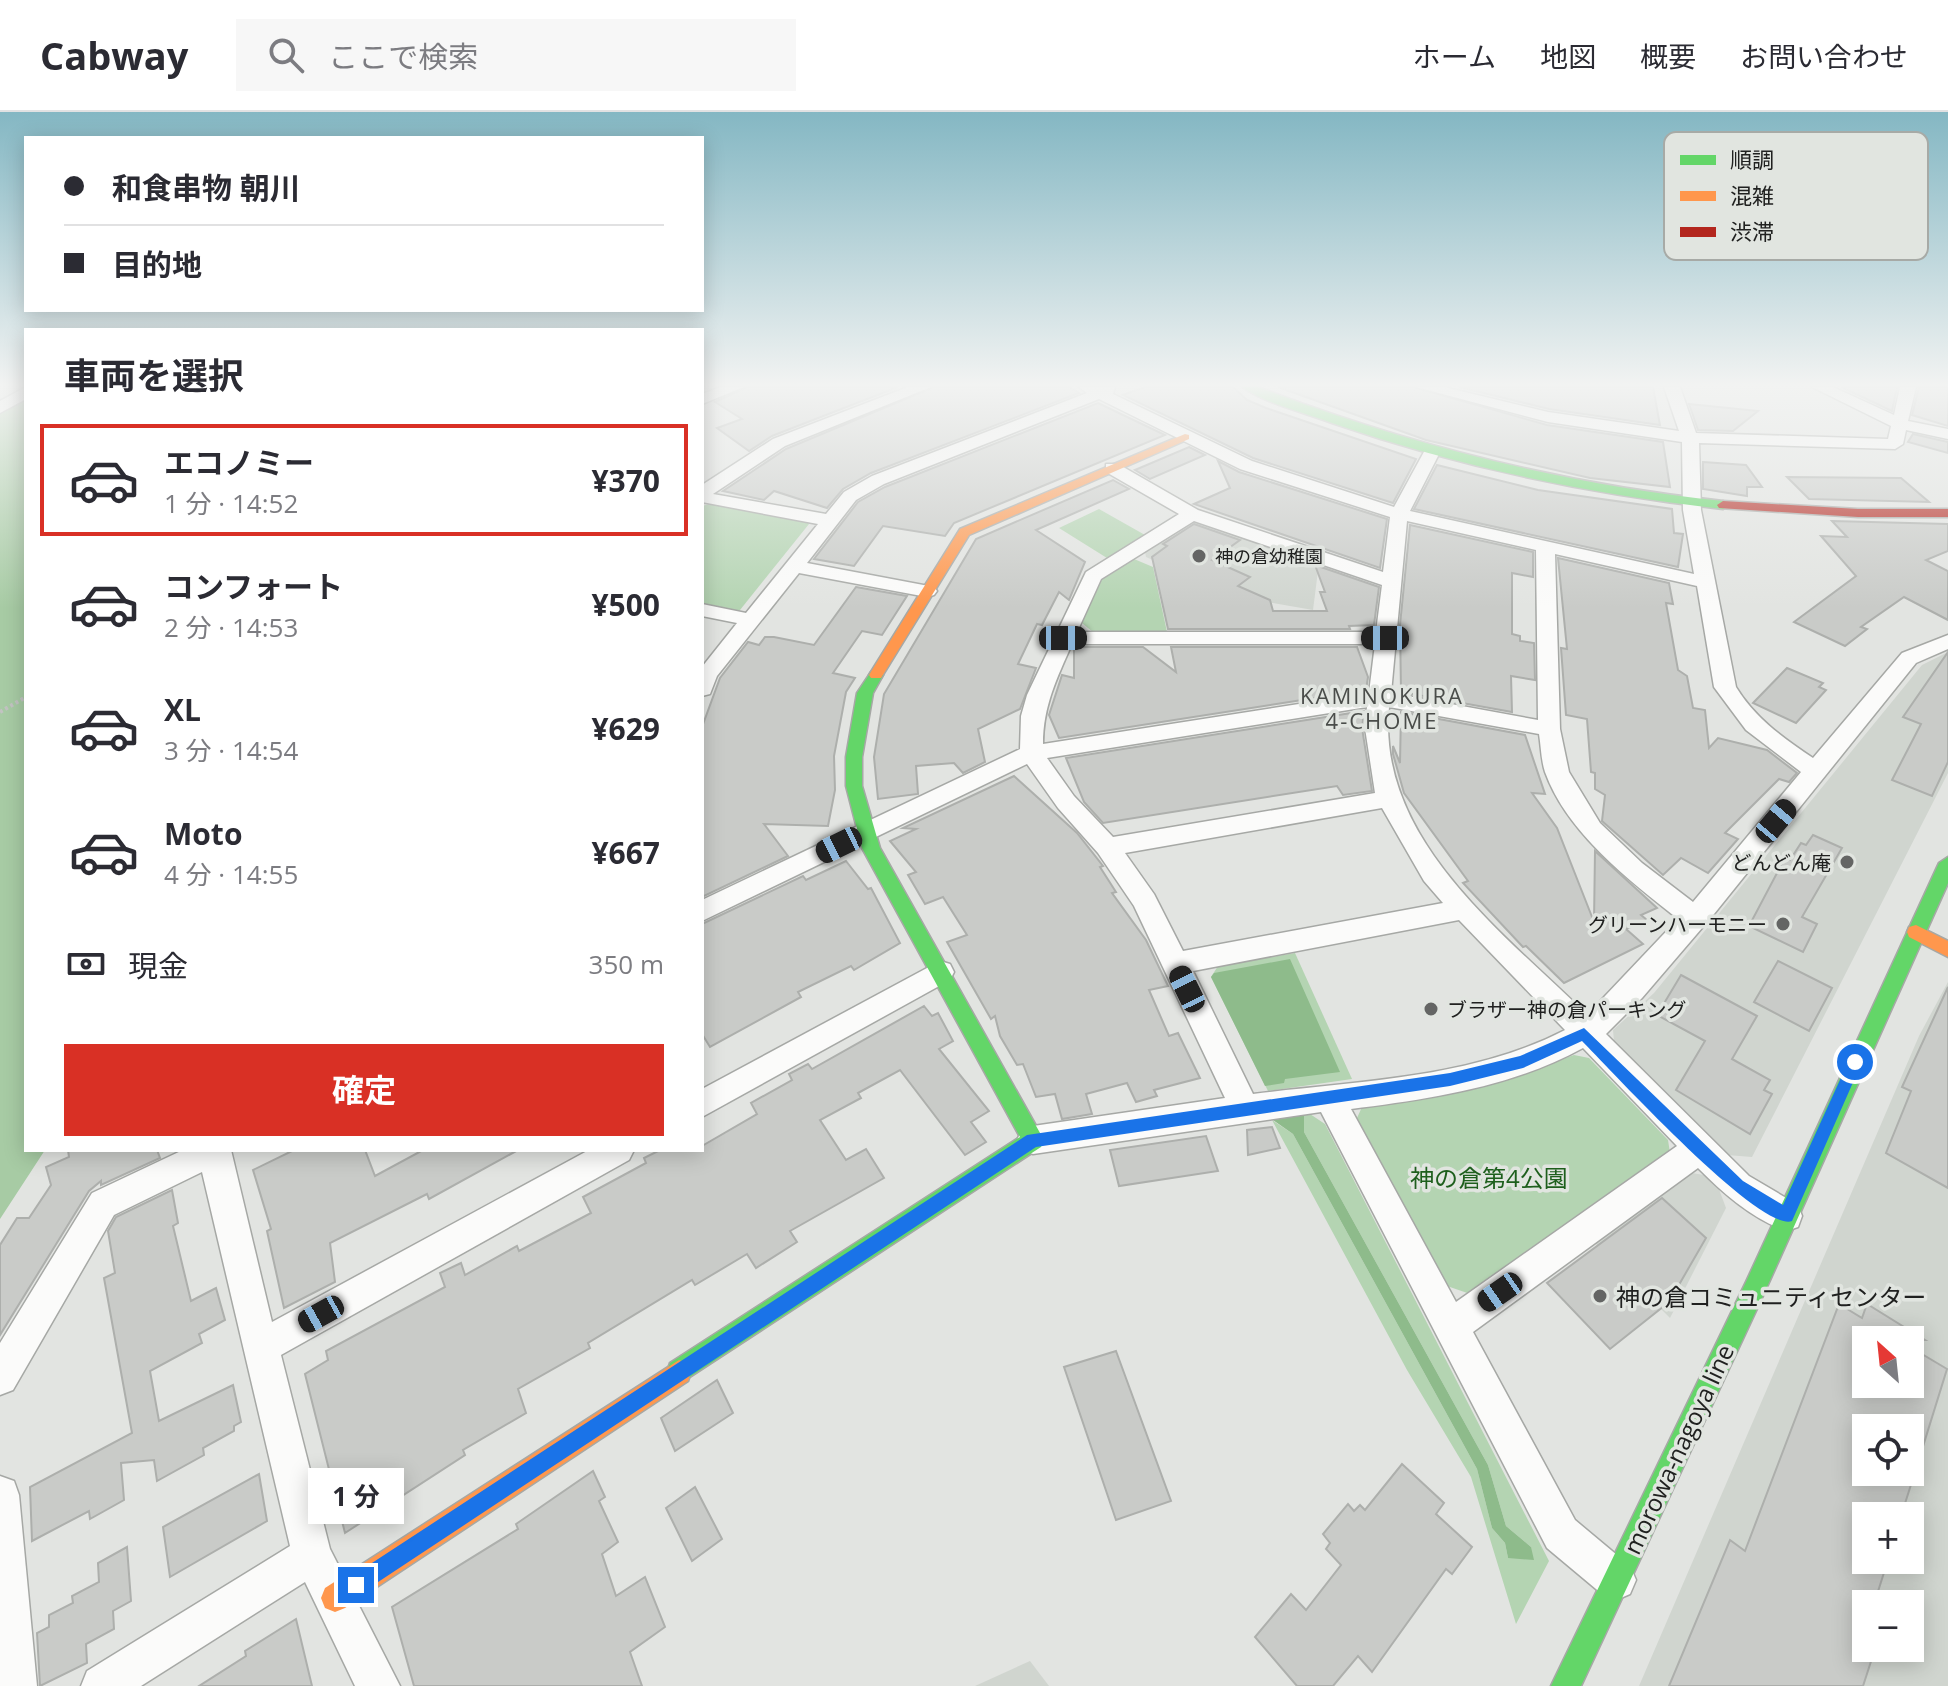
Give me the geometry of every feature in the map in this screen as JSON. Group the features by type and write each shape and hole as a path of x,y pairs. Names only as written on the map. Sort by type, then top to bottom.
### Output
{"street":[{"path":"704,493 742,460"},
{"path":"704,683 707,675 850,496 868,484 926,460"},
{"path":"1033,1140 871,848 854,786 854,757 865,693 964,532 1130,460"},
{"path":"1236,460 1399,514 1707,583"},
{"path":"1428,460 1399,514 1390,581 1376,728 1388,799 1433,874 1464,909 1738,1187 1786,1216"},
{"path":"1460,460 1568,485 1692,503 1779,512 1948,513"},
{"path":"1691,460 1692,503 1725,687 1734,703 1762,734 1817,772"},
{"path":"1112,468 1192,514 1390,581"},
{"path":"704,495 828,520"},
{"path":"1192,514 1093,576 1038,695 1032,716 1031,753 1066,802 1107,847 1145,901 1245,1108"},
{"path":"1545,547 1549,729 1557,772 1591,829 1633,870 1695,918"},
{"path":"794,566 927,591"},
{"path":"704,610 750,620"},
{"path":"1063,638 1385,638"},
{"path":"335,1598 1033,1140 1450,1080 1523,1062 1584,1034 1632,989 1695,918 1909,658 1948,641"},
{"path":"704,910 1031,753 1380,698 1549,729"},
{"path":"1107,847 1388,799"},
{"name":"morowa-nagoya line","path":"1566,1686 1948,863"},
{"path":"1174,964 1464,909"},
{"path":"1916,932 1948,950"},
{"path":"704,1103 940,972"},
{"path":"1329,1097 1561,1534 1616,1580"},
{"path":"1450,1327 1699,1149"},
{"path":"0,1377 103,1204 209,1152"},
{"path":"214,1152 312,1555 335,1598 360,1658 379,1686"},
{"path":"263,1346 614,1152"},
{"path":"0,1495 16,1686"},
{"path":"102,1686 312,1555"}],"path":[{"path":"0,712 24,698"}],"shaded area":[{"path":"0,460 24,460 24,1152 44,1152 0,1219"},
{"path":"1191,522 1200,522 1319,563 1313,610 1232,596 1146,557 1145,552"},
{"path":"1948,652 1948,773 1752,1157 1727,1155 1614,1041 1613,1030 1654,993 1922,665"},
{"path":"1290,959 1340,1072 1285,1079 1284,1083 1265,1086 1211,977 1214,973"},
{"path":"1948,982 1948,1686 1639,1686 1919,1036"},
{"path":"1304,1115 1304,1132 1488,1465 1506,1526 1531,1547 1534,1560 1508,1558 1505,1543 1492,1528 1477,1469 1293,1134 1273,1120"},
{"path":"1686,1172 1704,1175 1717,1184 1726,1208 1670,1318 1593,1241"},
{"path":"1030,1661 1049,1686 975,1686"}],"green space":[{"path":"704,506 806,520 809,524 740,610 731,612 704,607"},
{"path":"1099,509 1145,535 1107,558 1059,528"},
{"path":"1134,559 1153,567 1167,632 1094,633 1082,623 1101,580"},
{"path":"1295,953 1352,1079 1268,1091 1211,977 1218,966"},
{"name":"神の倉第4公園","path":"1574,1055 1589,1058 1668,1140 1670,1153 1476,1296 1447,1286 1357,1118 1362,1107 1497,1082"},
{"path":"1310,1114 1325,1124 1549,1561 1516,1624 1471,1477 1407,1370 1272,1120 1293,1134 1477,1469 1492,1528 1505,1543 1508,1558 1531,1547 1506,1526 1488,1465 1304,1132 1304,1115"}],"building":[{"path":"769,460 904,460 871,473 843,489 827,508 774,491 764,500 723,491"},
{"path":"952,460 1104,460 954,523 945,536 883,526 854,566 814,559 858,502 885,487"},
{"path":"1157,460 1193,460 1150,479 1135,470"},
{"path":"1261,460 1415,460 1393,503"},
{"path":"1514,460 1666,460 1670,487 1590,478"},
{"path":"1218,461 1239,472 1387,519 1380,568 1194,504 1230,488"},
{"path":"1703,462 1746,465 1762,487 1747,487 1747,496 1703,489"},
{"path":"1437,465 1538,490 1672,509 1674,533 1683,534 1678,567 1414,509"},
{"path":"1787,477 1901,478 1929,502 1809,499"},
{"path":"1113,480 1129,489 1036,530 1085,562 1069,600 1059,592 1042,625 1037,624 1018,664 1036,668 1020,709 978,729 985,762 963,773 954,763 916,766 918,794 878,799 874,757 884,694 976,539"},
{"path":"1832,521 1948,524 1948,551 1926,560 1948,571 1948,620 1904,597 1861,627 1867,629 1845,646 1794,622 1856,576 1821,536 1847,537"},
{"path":"1194,524 1240,540 1212,560 1250,577 1238,586 1270,600 1273,611 1327,611 1320,592 1325,592 1315,565 1379,587 1374,625 1349,626 1350,629 1168,629 1152,557 1167,546 1163,544"},
{"path":"1410,525 1533,552 1533,577 1512,573 1512,634 1520,636 1520,641 1534,643 1535,680 1511,676 1512,712 1401,692 1400,625"},
{"path":"1558,558 1669,583 1673,604 1666,603 1678,670 1687,676 1693,708 1705,710 1709,748 1718,738 1767,750 1797,773 1789,782 1779,779 1725,833 1738,839 1708,873 1681,858 1663,875 1602,821 1605,795 1595,789 1587,719 1566,715 1561,648 1567,649"},
{"path":"856,587 907,596 882,635 862,631 833,673 855,678 846,692 834,756 835,790 828,826 764,824 788,856 704,896 704,722 720,678 748,642 759,645 765,637 774,637 814,645"},
{"path":"1074,647 1143,647 1176,672 1171,647 1357,647 1368,677 1366,690 1059,738 1049,715 1062,675 1074,678"},
{"path":"1948,652 1948,762 1932,796 1892,780 1921,724 1903,717"},
{"path":"1787,668 1823,683 1819,687 1826,690 1796,723 1753,703"},
{"path":"1364,711 1362,728 1372,791 1343,795 1337,786 1103,823 1084,802 1066,758"},
{"path":"1401,712 1525,735 1545,794 1532,793 1557,828 1594,922 1595,851 1657,908 1641,915 1647,920 1626,929 1643,944 1564,983 1526,946 1523,947 1463,883 1468,881 1404,793 1393,754 1393,746 1400,763"},
{"path":"1014,776 1077,833 1103,866 1100,867 1116,892 1112,893 1146,940 1168,986 1149,990 1169,1036 1178,1033 1200,1078 1154,1090 1157,1096 1136,1102 1127,1083 1086,1094 1092,1114 1062,1119 1055,1094 1036,1097 1023,1064 1017,1065 1000,1036 995,1016 991,1019 947,942 967,935 943,897 925,904 908,875 916,872 890,841 916,829 903,828"},
{"path":"1813,835 1842,848 1802,917 1817,924 1803,952 1749,926 1785,858 1790,860 1801,843 1806,845"},
{"path":"846,861 868,889 871,888 900,943 854,970 851,966 798,992 801,997 710,1047 704,1037 704,923 803,876 806,880"},
{"path":"1778,961 1832,988 1809,1031 1754,1002"},
{"path":"1681,975 1757,1016 1732,1059 1770,1080 1764,1090 1772,1094 1750,1134 1676,1090 1705,1041 1657,1015"},
{"path":"1948,987 1948,1188 1886,1153 1911,1091 1902,1087"},
{"path":"924,1006 932,1016 938,1013 953,1041 939,1049 989,1111 971,1122 986,1142 965,1155 900,1070 858,1093 861,1098 820,1120 846,1160 866,1149 884,1178 790,1231 797,1242 756,1268 747,1254 695,1285 692,1280 588,1343 590,1348 518,1389 526,1413 463,1450 465,1455 345,1533 305,1374 328,1360 326,1351 445,1287 440,1273 461,1263 465,1275 517,1246 519,1251 591,1213 583,1197 646,1163 644,1158 656,1152 704,1152 704,1145 757,1114 751,1103 792,1080 789,1074 808,1064 812,1069"},
{"path":"1272,1127 1280,1148 1248,1155 1247,1130"},
{"path":"1206,1136 1218,1171 1119,1186 1110,1150"},
{"path":"68,1152 158,1152 160,1158 101,1185 101,1181 89,1191 0,1335 0,1245 17,1218 29,1218 51,1185 46,1167 69,1157"},
{"path":"290,1152 366,1152 375,1176 419,1152 514,1152 429,1199 427,1194 330,1243 335,1282 284,1308 267,1231 271,1229 253,1170"},
{"path":"172,1190 178,1223 173,1226 191,1301 216,1288 225,1320 199,1334 202,1343 150,1371 159,1421 233,1385 241,1422 234,1426 234,1431 203,1448 204,1455 157,1481 154,1460 121,1463 124,1500 90,1519 89,1511 32,1541 30,1487 132,1433 104,1278 115,1273 108,1231 116,1217"},
{"path":"1662,1198 1706,1238 1669,1302 1610,1349 1547,1283"},
{"path":"1839,1304 1862,1318 1867,1304 1902,1326 1852,1326 1852,1398 1924,1398 1924,1355 1947,1369 1924,1443 1924,1414 1852,1414 1852,1486 1911,1486 1905,1502 1852,1502 1852,1574 1884,1574 1878,1590 1852,1590 1852,1662 1871,1662 1863,1686 1669,1686 1730,1540 1745,1551"},
{"path":"1116,1351 1171,1501 1116,1520 1064,1367"},
{"path":"717,1380 733,1413 675,1451 661,1418"},
{"path":"1402,1464 1444,1503 1436,1514 1472,1547 1452,1574 1446,1569 1372,1672 1358,1656 1333,1686 1297,1686 1255,1637 1291,1594 1306,1610 1341,1565 1326,1549 1330,1543 1323,1534 1348,1504 1354,1511 1360,1505 1365,1510"},
{"path":"593,1471 605,1497 599,1501 618,1542 602,1554 616,1596 645,1577 665,1627 630,1652 642,1686 414,1686 392,1607 518,1529 516,1524"},
{"path":"259,1474 267,1521 170,1577 163,1527"},
{"path":"695,1487 722,1539 692,1561 666,1508"},
{"path":"127,1547 131,1601 113,1611 114,1629 86,1644 87,1663 40,1686 37,1633 49,1627 49,1615 73,1603 72,1596 99,1582 98,1563"},
{"path":"296,1619 312,1686 199,1686 246,1656 245,1651"}],"traffic: fast":[{"path":"1467,460 1600,489 1723,505"},
{"path":"679,1372 1033,1140 871,848 854,786 854,757 865,693 876,675"},
{"path":"1566,1686 1754,1290 1948,863"}],"traffic: slow":[{"path":"876,675 964,532 1130,460"},
{"path":"1916,932 1948,950"},
{"path":"335,1598 679,1372"}],"traffic: jam":[{"path":"1723,505 1858,513 1948,513"}],"place":[{"name":"神の倉幼稚園","path":"1199,556"},
{"name":"どんどん庵","path":"1847,862"},
{"name":"グリーンハーモニー","path":"1783,924"},
{"name":"ブラザー神の倉パーキング","path":"1431,1009"},
{"name":"神の倉コミュニティセンター","path":"1600,1296"}],"district":[{"name":"KAMINOKURA 4-CHOME","path":"1382,708"}],"route":[{"path":"356,1585 1033,1140 1450,1080 1523,1062 1584,1034 1738,1187 1786,1216 1855,1062"}]}
